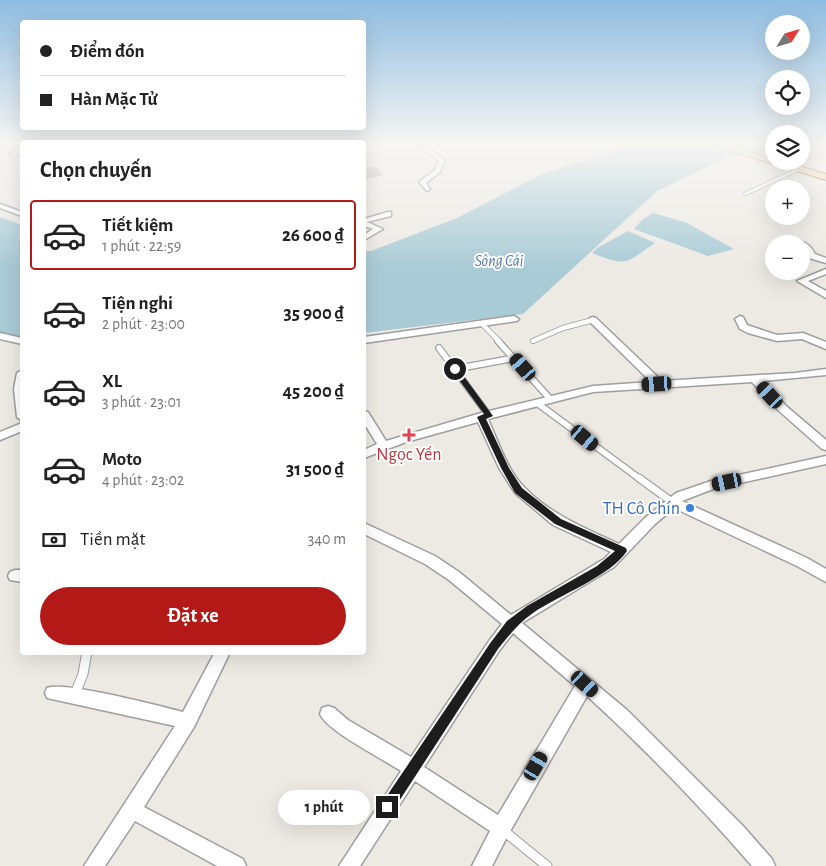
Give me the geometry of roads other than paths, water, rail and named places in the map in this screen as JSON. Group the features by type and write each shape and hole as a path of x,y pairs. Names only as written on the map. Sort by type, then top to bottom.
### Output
{"street":[{"path":"0,206 20,212"},
{"path":"366,222 388,214"},
{"path":"366,224 379,229 366,237"},
{"path":"810,251 812,256 826,261"},
{"path":"826,271 801,281 826,295"},
{"path":"366,340 514,319"},
{"path":"740,319 743,326 751,331 782,338 803,336 826,346"},
{"path":"593,320 659,384"},
{"path":"0,336 20,341"},
{"path":"366,453 421,434 593,389 826,372"},
{"path":"754,378 782,408 826,446"},
{"path":"20,384 20,398"},
{"path":"485,416 505,468 519,490 558,522 622,551"},
{"path":"366,418 384,446"},
{"path":"0,436 20,428"},
{"path":"348,866 494,646 511,624 531,609 600,569 622,551 650,521 672,502 692,491 711,485 826,460"},
{"path":"672,502 802,562 826,576"},
{"path":"366,529 430,560 454,576 585,684 641,737 736,833 765,866"},
{"path":"94,866 188,721 222,655"},
{"path":"482,866 501,828 585,684"},
{"path":"53,693 188,721"},
{"path":"328,714 342,726 414,769 501,828"},
{"path":"132,810 236,866"}],"lane":[{"path":"745,194 761,186"},
{"path":"533,341 563,328 593,320"},
{"path":"482,324 516,358 551,400"},
{"path":"439,348 485,416"},
{"path":"455,369 516,358"},
{"path":"537,403 672,502"},
{"path":"74,696 83,674 86,655"},
{"path":"501,828 547,866"}],"water":[{"name":"Sông Cái","path":"518,186 666,186 657,191 523,314 366,333 366,251 371,251 457,218"},
{"path":"653,213 685,222 734,249 708,256 634,229 642,220"},
{"path":"0,217 20,224 20,337 0,333"},
{"path":"628,231 655,243 631,259 620,262 592,253 597,248"}],"place":[{"name":"Ngọc Yến","path":"409,435"},
{"name":"TH Cô Chín","path":"690,508"}]}
